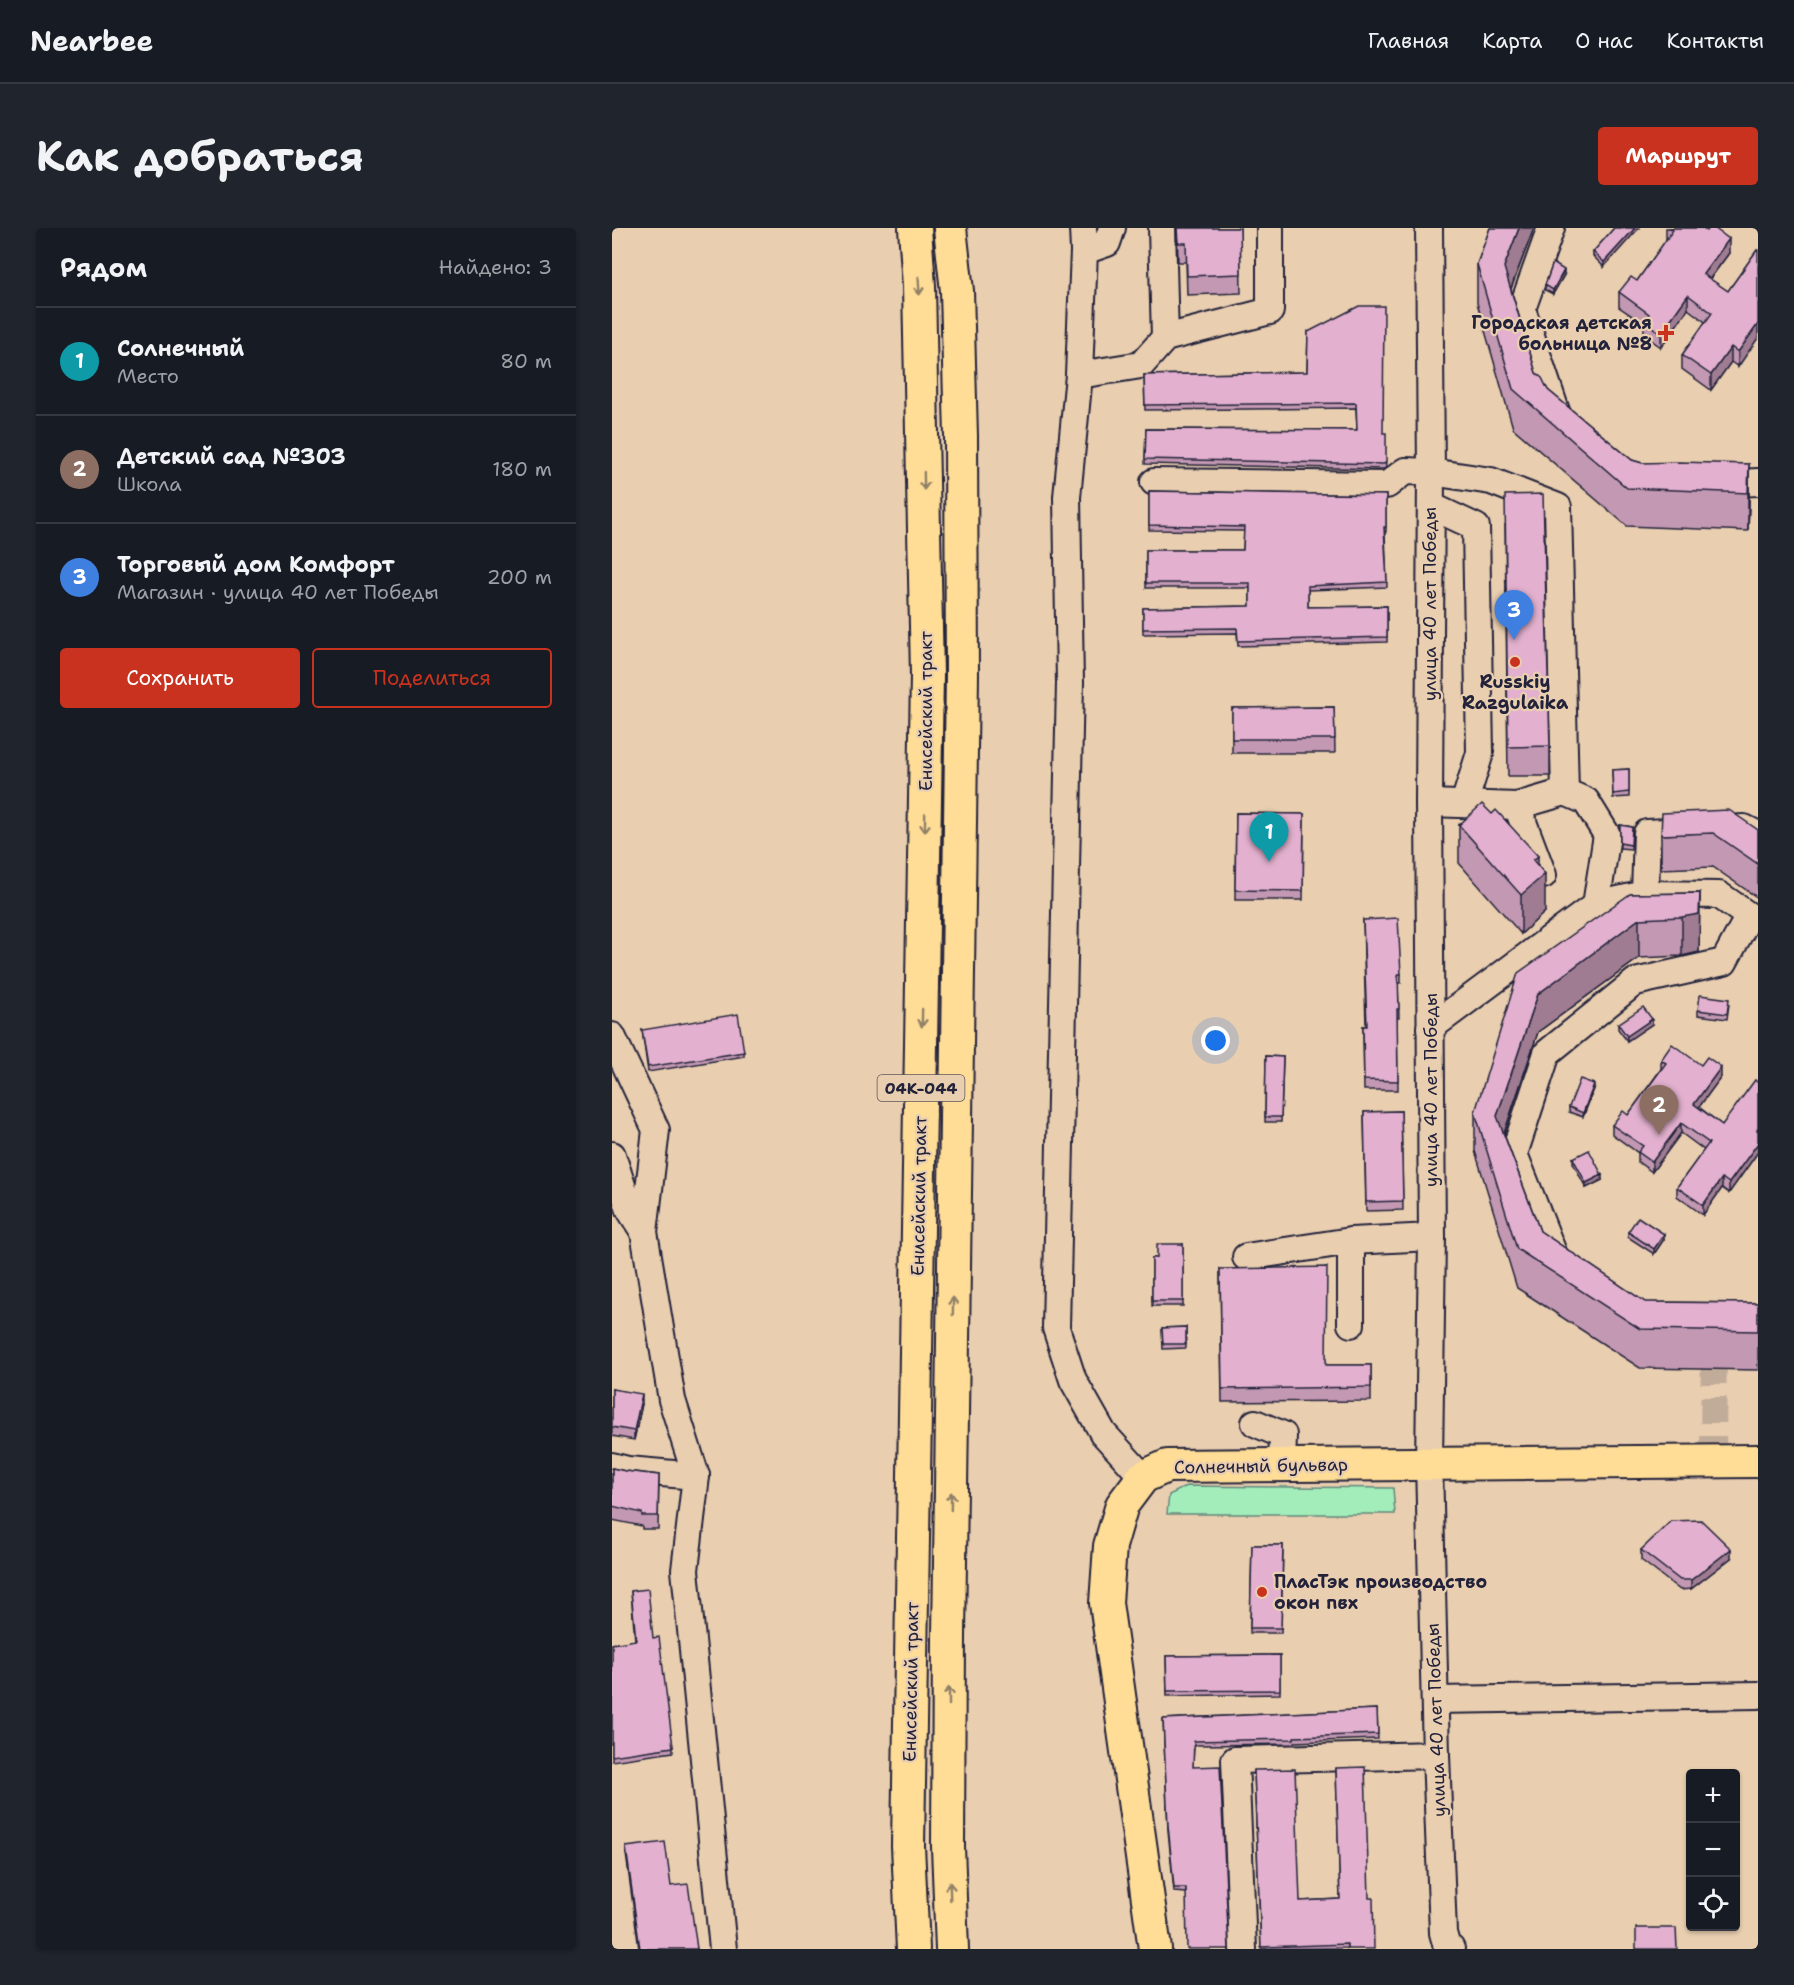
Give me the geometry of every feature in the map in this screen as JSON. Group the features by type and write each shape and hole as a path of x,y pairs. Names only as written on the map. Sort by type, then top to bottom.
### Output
{"main road":[{"name":"Енисейский тракт","path":"913,1949 908,1846 927,675 919,286 915,228"},
{"name":"Енисейский тракт","path":"950,228 957,291 961,436 962,663 949,1648 948,1848 952,1949"},
{"name":"Солнечный бульвар","path":"1143,1477 1167,1466 1758,1461"},
{"path":"1143,1477 1122,1505 1110,1546 1106,1603 1155,1949"}],"street":[{"path":"1112,228 1107,243 1084,239 1079,375 1067,497 1070,683 1056,1328 1073,1380 1104,1433 1143,1477"},
{"path":"1162,228 1165,338"},
{"path":"1079,375 1141,365 1165,338 1270,311 1270,228"},
{"name":"улица 40 лет Победы","path":"1429,228 1432,1237 1430,1463 1436,1755 1443,1933 1448,1948"},
{"path":"1551,228 1522,309 1558,417 1583,438"},
{"path":"1154,482 1387,485 1405,471 1431,472 1491,481 1558,507 1565,792"},
{"path":"1688,485 1758,482"},
{"path":"1431,506 1476,527 1480,753 1464,804"},
{"path":"1429,803 1517,806 1565,792 1586,801 1607,835 1596,905"},
{"path":"1517,806 1543,875"},
{"path":"1645,894 1647,833 1744,828 1758,835"},
{"path":"1430,1028 1596,905 1645,894 1719,895 1753,919 1724,962 1635,982 1547,1053 1514,1154 1556,1260 1586,1280"},
{"path":"612,1036 656,1130 644,1232 672,1400 696,1476 685,1570 723,1949"},
{"path":"612,1155 630,1209 644,1232"},
{"path":"1246,1257 1351,1240 1432,1237"},
{"path":"1351,1240 1352,1323"},
{"path":"1255,1423 1283,1435 1282,1466"},
{"path":"612,1466 628,1470 696,1476"},
{"path":"1435,1700 1758,1695"},
{"path":"1243,1949 1235,1760 1436,1755"}],"green space":[{"path":"1187,1486 1393,1488 1395,1514 1167,1514 1169,1495"}],"building":[{"path":"1177,228 1240,228 1241,274 1187,276 1186,243 1178,243"},
{"path":"1490,228 1519,228 1504,267 1536,373 1542,378 1548,390 1632,460 1642,463 1749,464 1748,493 1627,488 1513,389 1477,264"},
{"path":"1614,228 1635,228 1604,262 1593,252"},
{"path":"1670,228 1703,228 1707,231 1709,228 1714,228 1729,239 1703,274 1728,291 1758,250 1758,324 1738,352 1731,347 1711,375 1682,355 1712,313 1688,295 1661,333 1644,321 1649,314 1619,292 1631,277 1637,281 1673,230"},
{"path":"1553,263 1564,270 1553,290 1545,285"},
{"path":"1359,306 1384,306 1383,433 1386,433 1386,462 1384,464 1145,459 1146,429 1357,430 1356,403 1145,405 1144,375 1307,372 1308,332"},
{"path":"1149,491 1386,495 1386,527 1384,527 1387,582 1308,586 1308,607 1387,606 1387,637 1238,641 1237,628 1143,629 1143,608 1250,606 1250,583 1146,583 1146,550 1243,550 1244,527 1149,525"},
{"path":"1543,494 1550,746 1508,747 1505,495"},
{"path":"1334,707 1335,739 1232,739 1232,708"},
{"path":"1629,769 1629,792 1613,794 1612,770"},
{"path":"1482,804 1492,814 1496,810 1538,856 1533,860 1545,874 1521,895 1459,825"},
{"path":"1729,810 1758,830 1758,864 1713,833 1661,835 1662,813"},
{"path":"1236,813 1304,814 1303,891 1235,890"},
{"path":"1620,825 1632,827 1631,845 1620,843"},
{"path":"1700,893 1699,914 1639,919 1538,994 1497,1116 1540,1231 1645,1302 1758,1303 1758,1331 1640,1329 1517,1249 1475,1112 1518,973 1630,894"},
{"path":"1398,918 1401,974 1398,974 1399,1009 1397,1009 1398,1081 1364,1080 1363,1026 1367,1026 1363,920"},
{"path":"1700,995 1729,999 1727,1014 1698,1010"},
{"path":"1643,1007 1652,1019 1627,1036 1618,1024"},
{"path":"738,1014 744,1052 648,1067 642,1030"},
{"path":"1672,1044 1701,1065 1707,1057 1721,1067 1694,1104 1722,1125 1755,1080 1758,1083 1758,1143 1729,1183 1722,1178 1703,1205 1677,1187 1709,1143 1681,1123 1652,1162 1638,1152 1643,1146 1612,1125 1623,1111 1628,1115 1666,1063 1661,1060"},
{"path":"1266,1056 1283,1057 1281,1117 1265,1117"},
{"path":"1580,1079 1594,1084 1583,1113 1569,1107"},
{"path":"1401,1111 1403,1201 1366,1202 1364,1112"},
{"path":"1589,1150 1602,1175 1586,1183 1573,1158"},
{"path":"1638,1217 1664,1234 1654,1249 1628,1232"},
{"path":"1157,1244 1183,1244 1183,1301 1152,1301 1152,1258 1157,1258"},
{"path":"1327,1267 1326,1365 1371,1365 1371,1387 1222,1389 1220,1269"},
{"path":"1186,1327 1186,1344 1163,1344 1162,1328"},
{"path":"612,1389 642,1394 634,1431 612,1427"},
{"path":"612,1468 659,1475 658,1516 642,1516 642,1513 612,1506"},
{"path":"1701,1520 1731,1549 1691,1580 1680,1580 1641,1550 1671,1521"},
{"path":"1252,1545 1283,1545 1281,1628 1250,1628"},
{"path":"648,1589 653,1638 659,1637 673,1747 612,1756 612,1644 636,1640 631,1591"},
{"path":"1280,1655 1280,1690 1167,1691 1166,1656"},
{"path":"1377,1709 1378,1734 1294,1737 1294,1739 1194,1741 1193,1767 1220,1766 1229,1949 1187,1949 1186,1888 1174,1888 1168,1825 1163,1719"},
{"path":"1365,1767 1369,1898 1373,1898 1374,1949 1347,1949 1347,1944 1261,1947 1254,1770 1295,1769 1300,1901 1340,1899 1336,1768"},
{"path":"665,1842 671,1886 688,1884 697,1949 640,1949 626,1847"},
{"path":"1636,1928 1676,1928 1677,1949 1636,1949"}],"tunnel":[{"path":"1713,1462 1714,1336"}],"place":[{"name":"Городская детская больница №8","path":"1666,333"},
{"name":"Торговый дом Комфорт","path":"1514,640"},
{"name":"Russkiy Razgulaika","path":"1515,662"},
{"name":"Солнечный","path":"1269,862"},
{"name":"Детский сад №303","path":"1659,1135"},
{"name":"ПласТэк производство окон пвх","path":"1262,1592"}]}
